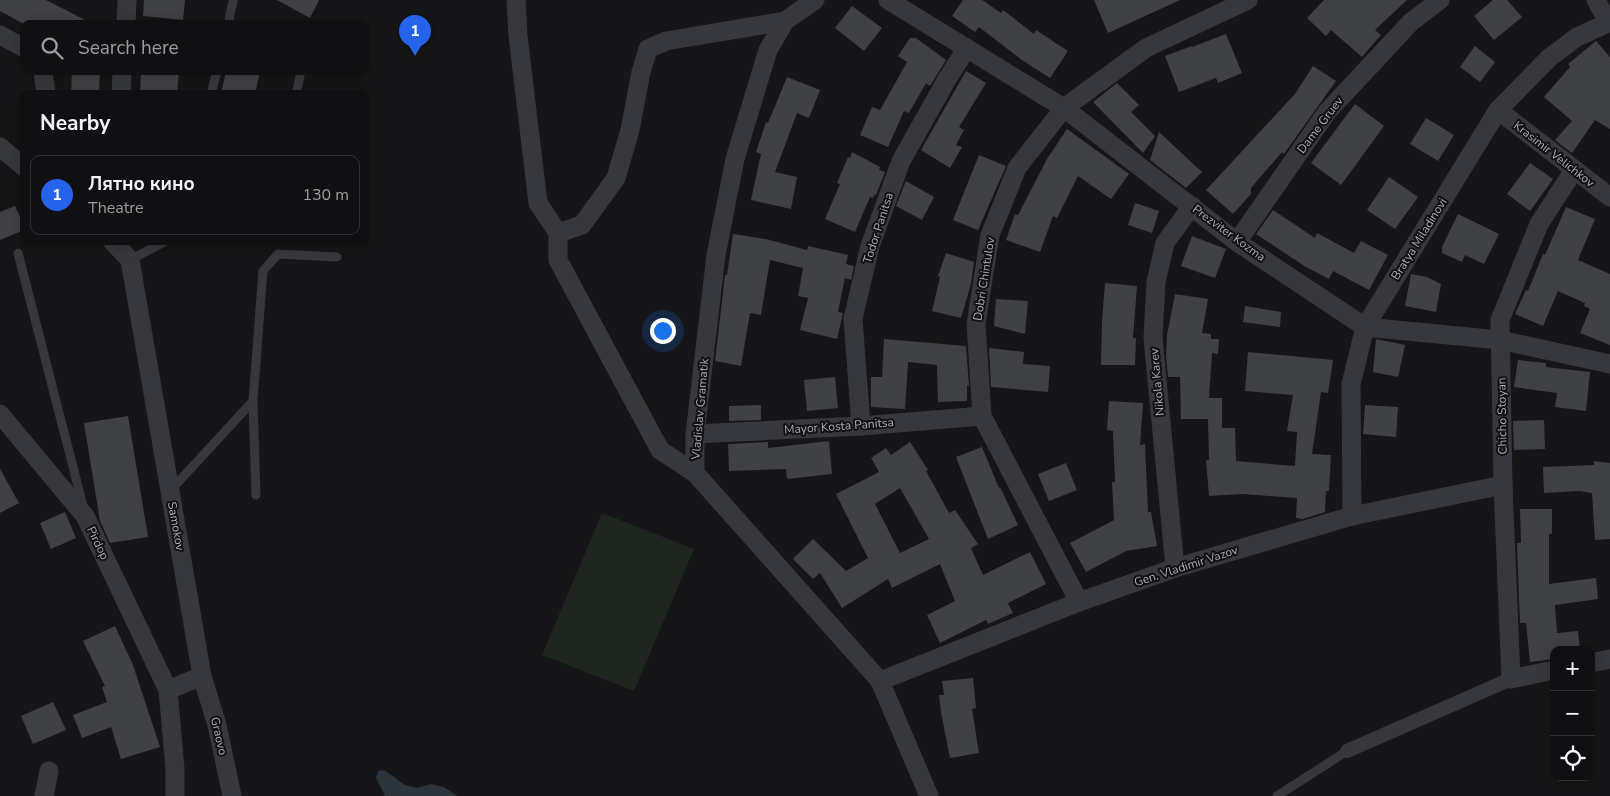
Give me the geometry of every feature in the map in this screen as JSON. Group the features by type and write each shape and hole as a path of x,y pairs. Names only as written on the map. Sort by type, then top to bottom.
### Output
{"street":[{"path":"126,20 127,0"},
{"path":"516,0 518,36 538,203 558,233 558,260 660,450 695,473"},
{"name":"Vladislav Gramatik","path":"814,0 785,21 768,50 735,159 716,255 695,434 695,473 880,681 929,796"},
{"name":"Prezviter Kozma","path":"888,0 1064,108 1237,242 1365,327 1500,340 1610,364"},
{"name":"Dobri Chintulov","path":"1079,602 982,416 976,324 990,235 1017,168 1064,108 1146,48 1248,0"},
{"name":"Dame Gruev","path":"1237,242 1327,112 1410,22 1440,0"},
{"path":"1596,0 1609,22"},
{"path":"558,233 582,225 616,178 630,130 640,72 648,48 666,41 785,21"},
{"name":"Bratya Miladinovi","path":"1352,516 1351,384 1365,327 1498,110 1550,58 1577,37 1609,22"},
{"path":"0,35 20,46"},
{"name":"Todor Panitsa","path":"862,426 853,319 870,246 901,161 947,79 967,48"},
{"path":"44,75 45,90"},
{"path":"120,90 122,75"},
{"name":"Krasimir Velichkov","path":"1498,110 1610,197"},
{"path":"0,147 20,164"},
{"name":"Chicho Stoyan","path":"1511,679 1503,485 1500,320 1539,224 1574,170"},
{"name":"Nikola Karev","path":"1175,568 1153,338 1156,282 1165,243 1192,206"},
{"path":"116,245 130,260"},
{"name":"Samokov","path":"130,260 202,676"},
{"name":"Pirdop","path":"0,414 85,516 168,690"},
{"name":"Mayor Kosta Panitsa","path":"695,434 862,426 982,416"},
{"name":"Gen. Vladimir Vazov","path":"880,681 1079,602 1175,568 1352,516 1503,485"},
{"path":"1595,662 1610,659"},
{"path":"1347,751 1511,679 1550,671"},
{"path":"175,796 175,769 168,690 202,676"},
{"name":"Graovo","path":"202,676 217,725 232,796"},
{"path":"44,796 49,771"}],"lane":[{"path":"229,20 233,1"},
{"path":"212,90 215,75"},
{"path":"297,90 300,76"},
{"path":"130,260 158,245"},
{"path":"18,253 85,516"},
{"path":"256,495 253,401 263,271 278,254 337,257"},
{"path":"170,491 253,401"},
{"path":"1277,796 1347,751"}],"shaded area":[{"path":"602,513 694,549 634,691 542,655"},
{"path":"384,770 405,785 417,788 431,784 444,787 457,796 385,796 376,778 378,771"}],"building":[{"path":"0,0 46,0 85,20 20,20 20,22 0,11"},
{"path":"144,0 185,0 183,20 143,16"},
{"path":"277,0 319,0 310,18"},
{"path":"963,0 982,0 1001,13 1003,10 1034,34 1036,30 1068,51 1050,78 1022,60 979,27 975,32 952,16"},
{"path":"1094,0 1180,0 1108,33"},
{"path":"1324,0 1407,0 1375,30 1381,35 1362,57 1331,30 1326,36 1307,18"},
{"path":"1493,0 1507,0 1522,17 1494,40 1474,16"},
{"path":"852,6 882,28 864,51 835,28"},
{"path":"1226,34 1242,73 1218,83 1216,78 1179,92 1165,56"},
{"path":"910,38 916,38 946,60 930,86 926,83 909,113 904,111 888,147 860,135 872,107 880,110 907,62 898,56"},
{"path":"1596,41 1610,57 1610,129 1595,120 1572,153 1555,140 1572,121 1544,97 1570,67 1568,64"},
{"path":"1475,46 1495,62 1480,82 1460,67"},
{"path":"1313,66 1336,81 1284,154 1282,152 1251,188 1251,194 1233,214 1206,190 1295,94"},
{"path":"966,71 986,83 959,127 964,130 956,145 962,147 950,168 921,150"},
{"path":"72,75 100,75 99,90 71,90"},
{"path":"141,75 179,75 177,90 140,90"},
{"path":"225,75 259,75 256,90 222,90"},
{"path":"787,77 820,90 809,118 797,113 775,172 797,177 791,209 751,200 761,154 756,152 766,122 768,123"},
{"path":"1117,83 1139,105 1131,112 1155,136 1143,153 1093,102"},
{"path":"1355,104 1384,126 1341,185 1311,163"},
{"path":"1426,118 1454,135 1438,161 1410,144"},
{"path":"1067,129 1129,174 1111,199 1078,176 1057,218 1053,216 1040,252 1006,240 1015,214 1018,215 1047,159"},
{"path":"1159,132 1202,172 1186,188 1150,160"},
{"path":"852,152 880,167 879,170 885,172 876,195 873,198 870,197 855,232 825,219 840,184 837,183"},
{"path":"979,155 1006,166 978,230 953,220"},
{"path":"1530,163 1553,179 1530,211 1507,194"},
{"path":"1389,177 1418,197 1395,229 1367,210"},
{"path":"906,181 934,197 922,220 896,206"},
{"path":"1135,203 1159,211 1152,233 1128,225"},
{"path":"15,206 20,217 20,232 0,240 0,212"},
{"path":"1566,207 1595,219 1578,260 1610,274 1610,345 1580,333 1590,309 1584,306 1585,303 1558,291 1543,326 1515,314 1526,290 1528,291 1543,254 1545,255"},
{"path":"1273,210 1315,238 1317,233 1354,253 1361,241 1388,255 1369,290 1333,271 1329,279 1306,267 1256,234"},
{"path":"1458,214 1499,234 1484,264 1465,255 1462,262 1442,253 1442,247"},
{"path":"733,234 766,239 807,250 808,246 848,255 846,264 854,266 851,280 845,278 838,312 843,313 837,339 800,330 808,298 798,296 803,268 770,260 761,315 750,313 741,366 715,361 725,275 727,275"},
{"path":"1192,236 1226,249 1215,278 1181,266"},
{"path":"946,253 974,262 971,284 961,318 932,311 940,277 938,276"},
{"path":"1411,274 1427,277 1441,284 1436,312 1405,306"},
{"path":"1105,283 1137,286 1133,338 1136,338 1135,365 1101,365"},
{"path":"1175,294 1208,299 1202,333 1211,334 1211,339 1219,339 1218,354 1212,353 1209,398 1222,398 1222,428 1235,428 1236,461 1295,466 1297,432 1287,431 1293,395 1245,391 1248,352 1333,360 1328,393 1321,392 1312,454 1331,455 1329,491 1326,491 1325,512 1303,519 1296,518 1297,498 1243,494 1209,496 1206,460 1209,460 1208,419 1181,419 1180,377 1168,377 1167,335"},
{"path":"996,299 1028,301 1025,334 994,326"},
{"path":"1245,306 1281,312 1280,327 1243,322"},
{"path":"884,339 966,346 969,386 967,385 967,401 938,402 937,365 908,362 905,409 871,407 871,377 882,377"},
{"path":"1376,339 1405,345 1398,377 1373,372"},
{"path":"989,348 1024,352 1023,364 1050,366 1048,392 991,387"},
{"path":"1518,360 1546,363 1546,367 1590,372 1586,411 1555,407 1557,393 1514,387"},
{"path":"835,377 838,408 807,411 804,380"},
{"path":"1109,401 1143,403 1140,445 1145,444 1148,512 1151,512 1157,546 1126,551 1086,572 1070,543 1114,520 1112,482 1115,482 1113,431 1107,430"},
{"path":"761,405 761,420 729,421 729,406"},
{"path":"1365,405 1398,407 1396,437 1363,434"},
{"path":"128,416 148,537 110,543 100,521 84,423"},
{"path":"1544,420 1545,449 1514,450 1513,421"},
{"path":"829,441 832,474 787,479 786,469 729,471 728,444 768,442 768,448"},
{"path":"910,442 928,470 926,471 949,513 955,510 978,544 971,548 983,575 1030,552 1046,584 1008,603 1013,613 988,624 986,620 940,643 927,615 955,601 940,564 892,588 888,579 842,608 820,573 813,579 793,559 813,539 846,571 868,558 836,494 879,472 871,458 886,448 891,455","holes":["900,488 929,539 900,553 875,504"]},
{"path":"982,447 999,488 1018,525 988,539 956,457"},
{"path":"1594,461 1610,463 1610,539 1595,540 1592,493 1579,491 1544,493 1543,467 1594,465"},
{"path":"1066,463 1077,490 1049,501 1038,474"},
{"path":"0,469 19,503 0,513"},
{"path":"1520,509 1552,509 1552,534 1549,534 1549,584 1596,578 1598,599 1555,605 1557,633 1578,631 1580,646 1550,646 1550,660 1530,662 1526,623 1520,623 1517,543 1521,543"},
{"path":"65,512 76,538 51,549 40,523"},
{"path":"115,626 133,665 160,747 121,759 111,727 82,738 73,715 107,702 102,687 105,686 83,641"},
{"path":"973,678 976,708 972,709 979,753 950,758 939,695 944,695 942,681"},
{"path":"53,702 66,730 33,744 21,716"}],"place":[{"name":"Лятно кино","path":"415,56"}]}
